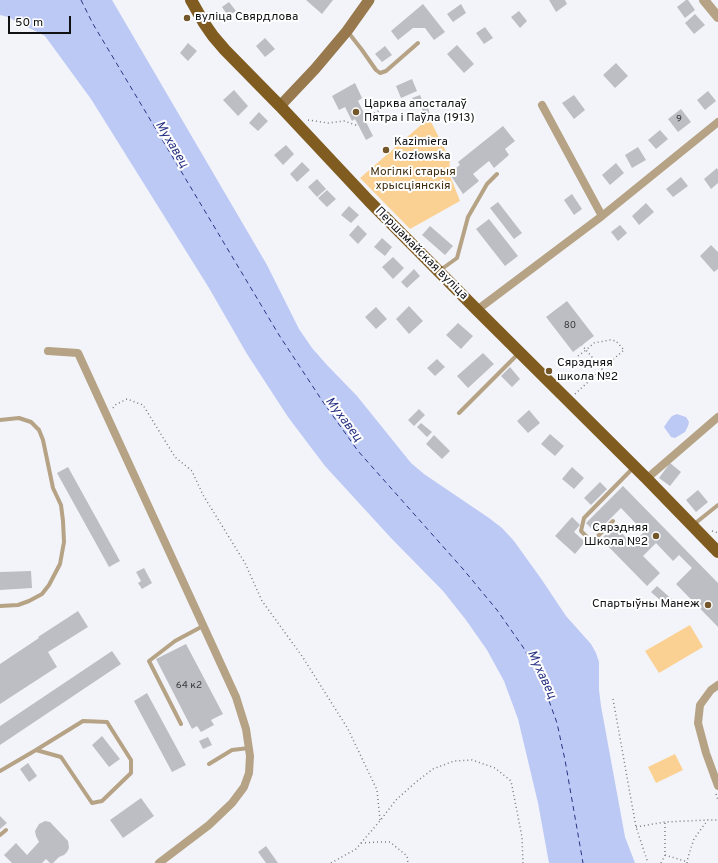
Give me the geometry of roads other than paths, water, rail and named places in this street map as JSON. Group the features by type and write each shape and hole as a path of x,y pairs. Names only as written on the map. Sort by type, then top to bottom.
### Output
{"main road":[{"name":"Першамайская вуліца","path":"192,0 197,12 213,36 369,201 718,552"},
{"path":"280,106 315,69 369,0"}],"street":[{"path":"704,0 718,17"},
{"path":"542,105 602,216"},
{"path":"477,310 602,216 718,122"},
{"path":"48,351 78,353 236,697 246,729 250,756 250,773 244,787 232,803 209,825 159,863"},
{"path":"647,479 718,417"},
{"path":"718,685 711,690 700,705 698,723 706,753 718,786"}],"lane":[{"path":"347,30 376,70 380,73 386,70 418,43"},
{"path":"439,271 457,258 468,217 487,184 497,174"},
{"path":"458,413 520,353"},
{"path":"0,420 20,418 31,422 39,430 43,440 53,488 62,505 64,542 60,564 49,585 42,594 18,605 0,606"},
{"path":"613,520 592,542 581,531 584,518 634,467"},
{"path":"692,526 718,505"},
{"path":"181,724 149,661 175,641 203,626"},
{"path":"0,771 83,721 107,722 131,760 131,773 102,801 92,803 61,758 36,750"},
{"path":"209,764 232,750 249,748"},
{"path":"0,835 6,830"}],"water":[{"name":"Мухавец","path":"0,0 112,0 267,265 299,329 312,348 357,396 411,463 424,474 502,528 514,541 566,616 591,644 599,662 599,690 601,706 625,837 635,863 549,863 538,803 518,719 504,681 487,650 443,591 391,538 325,466 288,417 247,354 209,288 91,99 45,36 8,17 0,15"},
{"path":"677,414 686,417 689,422 685,432 675,438 671,437 664,427 672,416"}],"place":[{"name":"вуліца Свярдлова","path":"187,18"},
{"name":"Царква апосталаў Пятра і Паўла (1913)","path":"356,112"},
{"name":"Kazimiera Kozłowska","path":"386,150"},
{"name":"Сярэдняя школа №2","path":"549,371"},
{"name":"Сярэдняя Школа №2","path":"656,536"},
{"name":"Спартыўны Манеж","path":"708,605"}],"park label":[{"name":"Могілкі старыя хрысціянскія","path":"413,180"}]}
